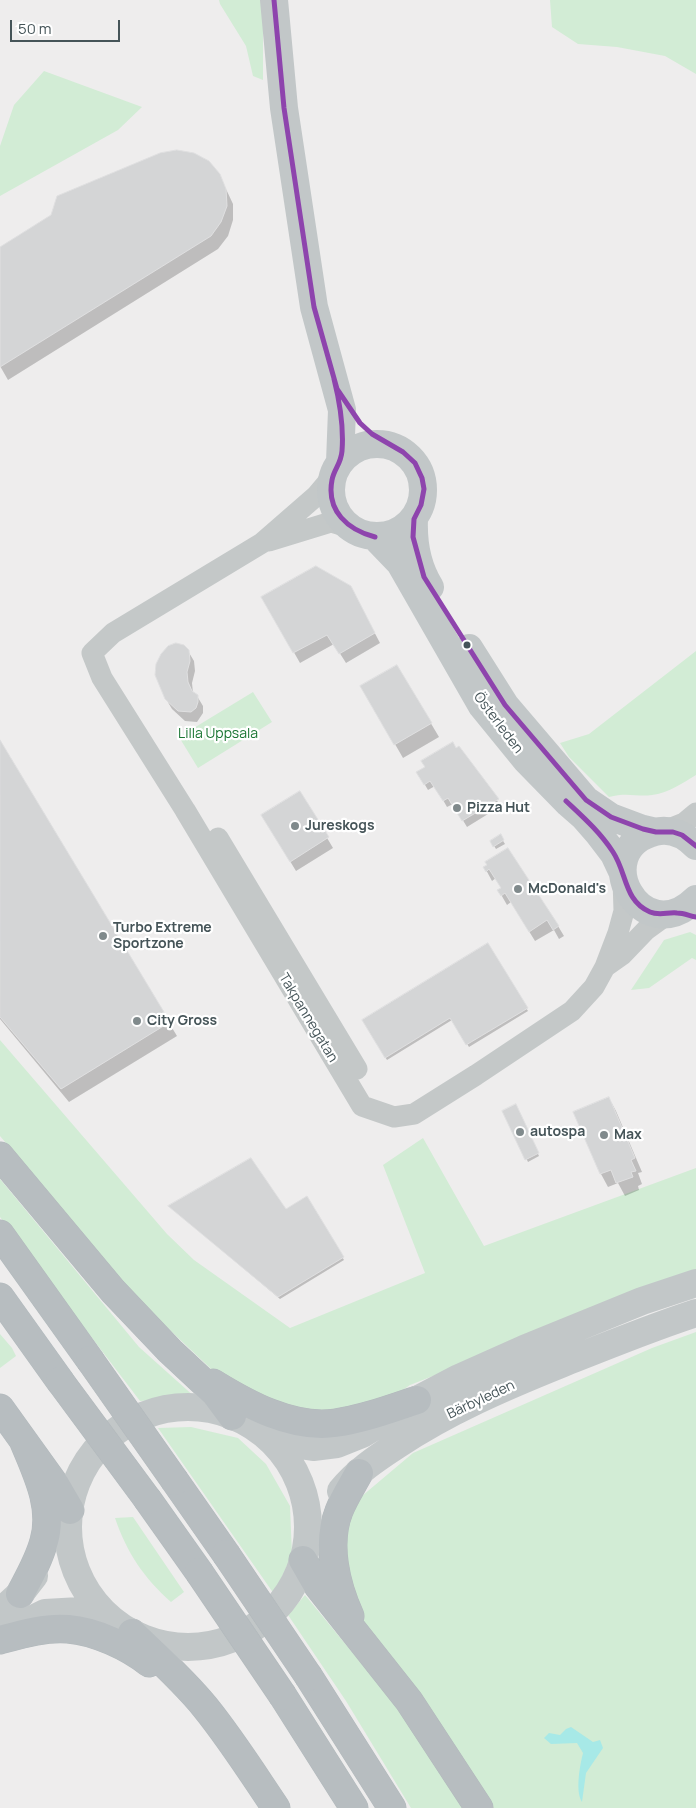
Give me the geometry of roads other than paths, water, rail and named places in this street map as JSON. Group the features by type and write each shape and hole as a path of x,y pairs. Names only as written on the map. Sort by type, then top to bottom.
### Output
{"highway":[{"path":"0,1156 113,1291 215,1393 232,1416"},
{"path":"0,1234 226,1554 309,1677 392,1808"},
{"path":"0,1297 199,1572 283,1696 354,1808"},
{"path":"187,1366 251,1404 277,1415 306,1423 334,1424 371,1415 416,1400"},
{"path":"0,1408 56,1486 68,1517"},
{"path":"10,1603 37,1560 48,1520 46,1502 39,1479 23,1440"},
{"path":"358,1473 338,1512 333,1538 336,1576 344,1602 361,1640"},
{"path":"306,1552 318,1586 409,1702 479,1808"},
{"path":"0,1640 31,1632 68,1629 104,1637 144,1659 204,1706"},
{"path":"132,1633 169,1668 204,1706 232,1742 276,1808"}],"main road":[{"path":"274,0 284,108 314,307 342,410 336,470 331,494 333,504 340,518 363,533 396,532 414,519 421,505 424,489 422,478 415,463 403,452 372,434 360,423 337,389"},
{"path":"336,470 352,451 361,447 377,444 393,447"},
{"name":"Österleden","path":"414,519 416,556 424,577 505,705 586,800 611,817 643,829 682,835 696,846"},
{"name":"Österleden","path":"363,533 400,563 482,706 526,760 598,833 614,854 623,875 628,894 638,906 653,913 684,911"},
{"path":"623,875 624,860 629,850 645,836 660,831"},
{"name":"Bärbyleden","path":"274,1442 313,1447 337,1444 362,1434 416,1400 458,1378 642,1301 696,1283"},
{"name":"Bärbyleden","path":"306,1552 326,1510 346,1485 372,1460 417,1432 469,1404 533,1376 641,1331 696,1312"},
{"path":"10,1603 51,1554 68,1517 76,1486 89,1459 106,1438 120,1427 145,1414 176,1407 206,1408 232,1416 248,1423 274,1442 298,1474 307,1501 306,1552 296,1581 286,1597 270,1615 244,1635 214,1645 196,1647 166,1646 132,1633 107,1617 89,1596 79,1579 70,1550 68,1517"},
{"path":"0,1635 45,1612 80,1610 107,1617"}],"street":[{"name":"Takpannegatan","path":"336,470 316,496 262,543 113,633 92,654 102,678 185,810 362,1106 394,1117 414,1114 572,1011 594,987 605,967 618,933 624,911 623,875"},
{"name":"Takpannegatan","path":"262,543 330,522 363,533"},
{"path":"660,831 684,823 696,813"},
{"name":"Takpannegatan","path":"605,967 622,955 646,930 684,911"}],"water":[{"path":"571,1727 593,1742 600,1740 603,1748 586,1773 582,1802 578,1785 583,1753 577,1743 551,1744 544,1738 549,1733 560,1735"}],"place":[{"name":"Pizza Hut","path":"457,808"},
{"name":"Jureskogs","path":"295,826"},
{"name":"McDonald's","path":"518,889"},
{"name":"Turbo Extreme Sportzone","path":"103,936"},
{"name":"City Gross","path":"137,1021"},
{"name":"autospa","path":"520,1132"},
{"name":"Max","path":"604,1135"}],"park label":[{"name":"Lilla Uppsala","path":"218,734"}]}
